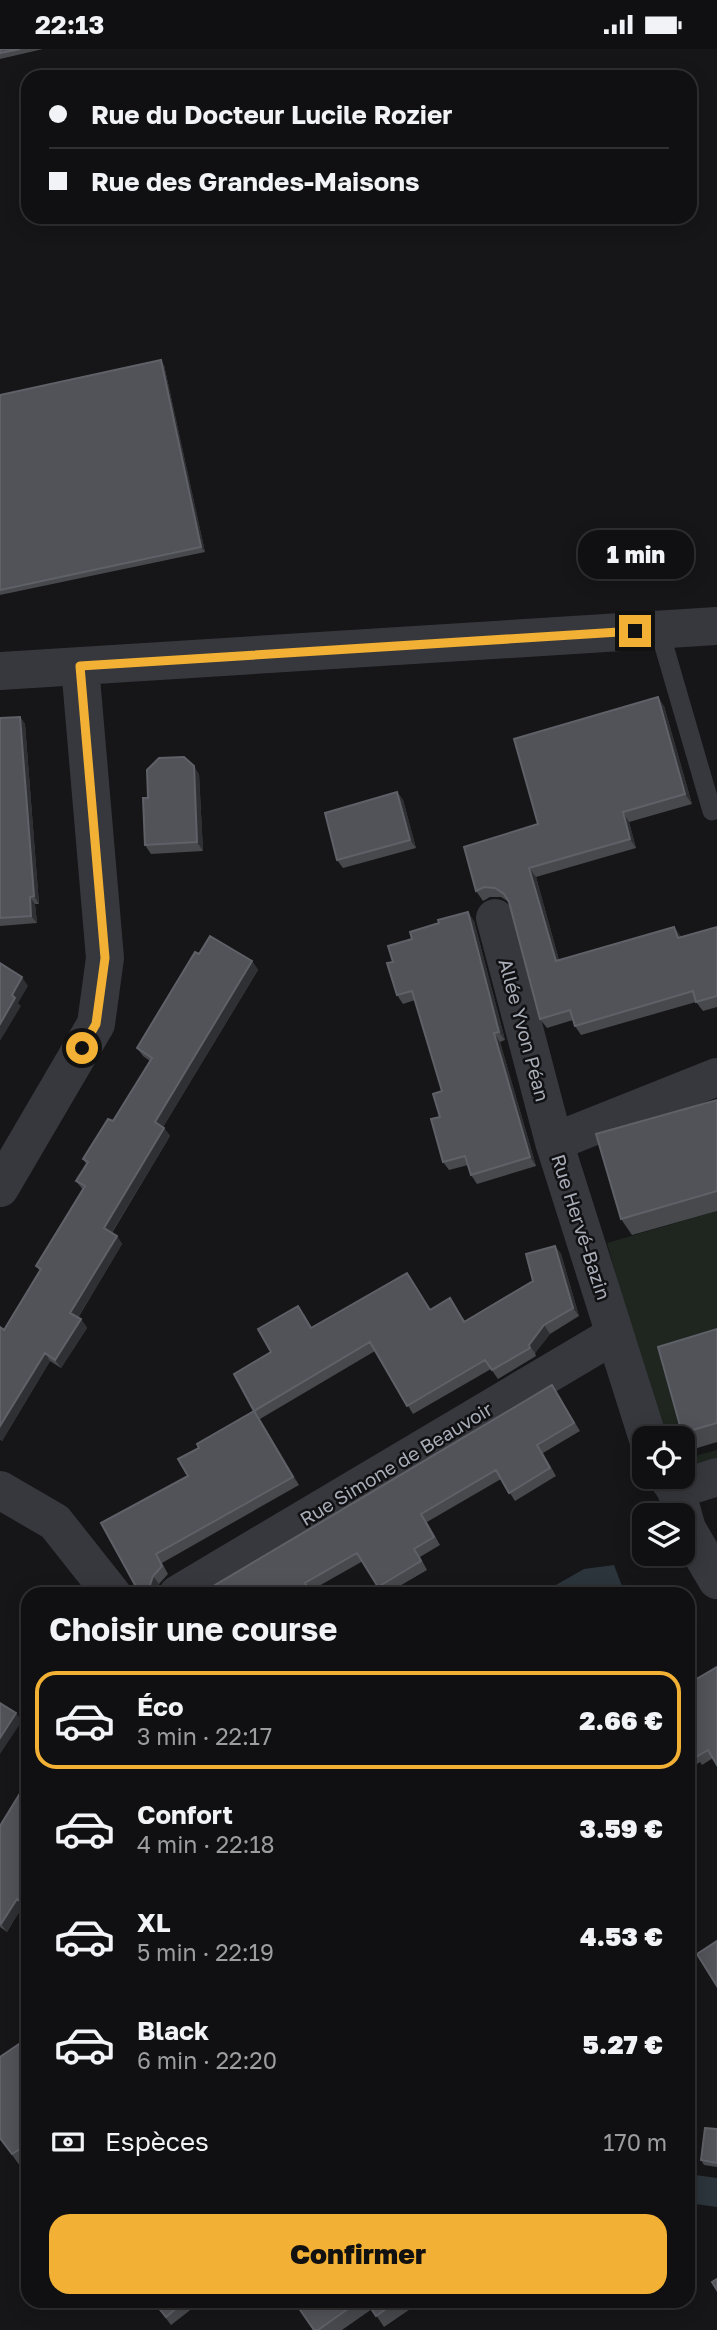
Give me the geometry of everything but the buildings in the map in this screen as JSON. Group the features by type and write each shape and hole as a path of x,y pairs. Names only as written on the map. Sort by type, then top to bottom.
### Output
{"street":[{"path":"0,671 717,626"},
{"path":"0,1188 96,1024 105,958 80,666"},
{"name":"Allée Yvon Péan","path":"495,918 554,1142"},
{"name":"Rue Hervé-Bazin","path":"644,1426 554,1142 717,1077"},
{"name":"Rue Simone de Beauvoir","path":"190,1587 614,1335"},
{"path":"695,1480 717,1477"},
{"path":"673,1489 687,1529 717,1580"},
{"path":"0,1490 55,1522 107,1587"}],"lane":[{"path":"659,629 712,811"}],"shaded area":[{"path":"717,1211 717,1349 662,1365 679,1426 658,1426 607,1243"},
{"path":"717,1450 717,1462 695,1466 695,1456"},
{"path":"614,1565 622,1587 552,1587 584,1569"},
{"path":"695,2175 717,2178 717,2207 695,2204"}],"route":[{"path":"82,1048 96,1024 105,958 80,666 635,631"}]}
